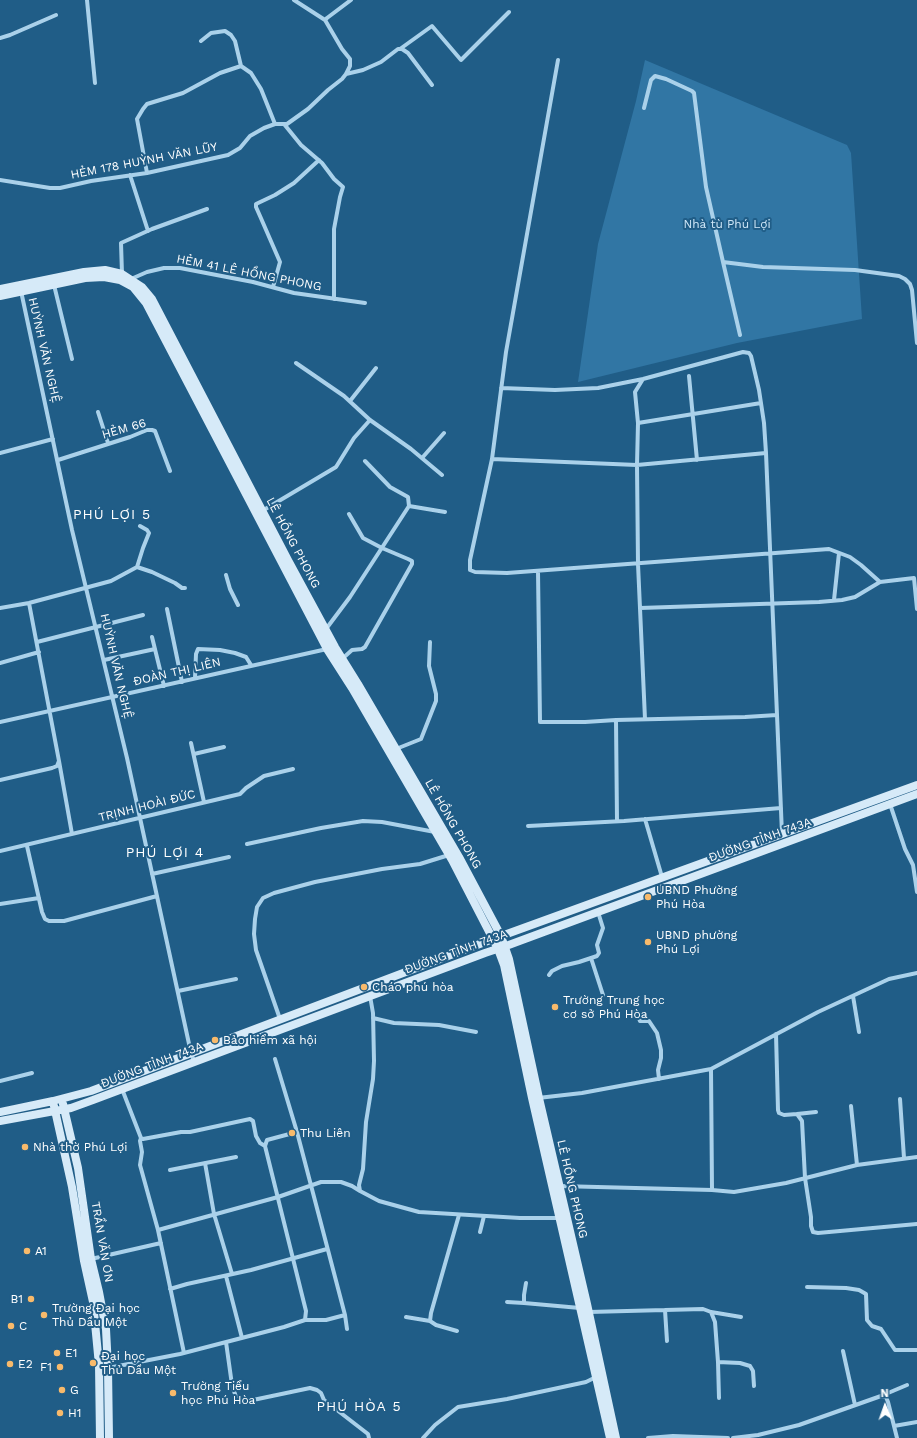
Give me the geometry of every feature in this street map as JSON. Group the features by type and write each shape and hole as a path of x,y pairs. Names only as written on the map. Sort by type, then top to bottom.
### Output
{"street":[{"path":"87,0 95,83"},
{"path":"294,0 325,20 342,49 350,59 350,66 346,74 308,109 287,124 284,124 301,145 319,160 334,179 343,187 334,229 334,299"},
{"path":"325,20 351,0"},
{"path":"346,74 363,70 381,62 432,26 461,60 509,12"},
{"path":"0,38 56,16"},
{"path":"201,41 211,33 225,31 231,35 235,41 241,66 251,73 261,89 274,124"},
{"path":"400,49 408,53 432,85"},
{"path":"558,60 506,352 492,459 470,560 470,569 475,572 507,573 638,564 771,552 828,549 850,558 861,565 880,582"},
{"path":"147,173 137,119 142,109 147,104 183,94 220,73 241,66"},
{"path":"644,108 651,80 655,76 680,85 693,92 706,188 740,335"},
{"name":"HẺM 178 HUỲNH VĂN LŨY","path":"0,180 50,188 147,173 228,155 240,148 250,136 264,128 274,124 284,124"},
{"path":"273,287 280,262 256,208 256,204 275,195 294,183 319,160"},
{"path":"130,175 148,231"},
{"path":"122,274 121,243 148,231 207,209"},
{"path":"723,262 763,267 855,270 894,275 905,279 910,284 912,290 917,343"},
{"name":"HẺM 41 LÊ HỒNG PHONG","path":"131,279 147,272 164,268 180,268 253,282 294,292 365,304"},
{"name":"LÊ HỒNG PHONG","path":"0,296 20,288 84,272 105,270 122,274 131,279 142,287 152,299 325,630 331,648 342,659 459,857 502,948 504,965 556,1186 588,1312 616,1438"},
{"name":"LÊ HỒNG PHONG","path":"0,289 54,285 85,278 104,277 120,280 133,287 146,302 352,688 497,938"},
{"path":"54,285 72,358"},
{"name":"HUỲNH VĂN NGHỆ","path":"20,288 54,439 72,530 113,697 194,1061"},
{"path":"501,388 555,390 598,388 643,379 746,352 749,353 753,360 761,404 766,453 782,834 785,843"},
{"path":"296,363 350,401 370,420 411,449 442,475"},
{"path":"350,401 376,368"},
{"path":"689,376 697,460"},
{"path":"643,379 635,392 638,423 638,564 645,719"},
{"path":"638,423 761,404"},
{"path":"98,412 108,443"},
{"path":"262,511 336,466 354,438 370,420"},
{"name":"HẺM 66","path":"58,460 130,437 147,430 155,431 170,471"},
{"path":"422,458 444,433"},
{"path":"0,453 54,439"},
{"path":"492,459 637,465 766,453"},
{"path":"325,630 350,597 409,506 408,497 390,487 365,461"},
{"path":"409,506 445,512"},
{"path":"342,659 352,650 362,649 365,647 412,564 412,561 363,538 349,514"},
{"path":"0,608 29,603 111,581 137,567 149,533 140,526"},
{"path":"834,600 839,553"},
{"path":"137,567 152,572 182,588 185,588"},
{"path":"538,571 540,722 585,722 777,715"},
{"path":"226,575 230,590 238,605"},
{"path":"640,608 842,600 855,597 880,582 914,578 917,609"},
{"path":"29,603 72,834"},
{"path":"167,609 182,682"},
{"path":"37,642 143,615"},
{"path":"152,637 164,686"},
{"path":"396,749 422,739 436,701 436,694 429,666 430,642"},
{"path":"195,678 196,654 198,648 234,653 246,657 251,665"},
{"name":"ĐOÀN THỊ LIÊN","path":"0,722 331,648"},
{"path":"104,660 155,649"},
{"path":"0,663 39,652"},
{"path":"616,720 617,821"},
{"path":"191,743 204,802"},
{"path":"194,754 224,747"},
{"path":"0,780 52,768 57,766 58,761"},
{"name":"TRỊNH HOÀI ĐỨC","path":"0,851 240,794 264,776 292,769"},
{"name":"ĐƯỜNG TỈNH 743A","path":"0,1120 55,1111 93,1100 194,1061 785,843 888,800 917,785"},
{"name":"ĐƯỜNG TỈNH 743A","path":"0,1112 91,1091 497,938 782,834 888,800 917,794"},
{"path":"888,800 905,849 915,865 917,892"},
{"path":"528,826 617,821 781,808"},
{"path":"645,819 662,878"},
{"path":"246,844 321,828 363,821 382,822 436,832"},
{"path":"26,846 45,919 49,921 64,921 157,896"},
{"path":"280,1020 256,950 254,934 257,907 263,898 274,893 315,882 382,869 420,864 449,855"},
{"path":"152,874 229,857"},
{"path":"705,862 708,871"},
{"path":"628,890 632,899"},
{"path":"0,904 39,898"},
{"path":"549,975 562,966 597,956 599,953 597,945 603,928 598,912"},
{"path":"591,958 603,994"},
{"path":"536,1098 582,1093 710,1070 776,1034 889,979 917,973"},
{"path":"178,991 236,979"},
{"path":"360,1192 359,1185 363,1169 367,1114 373,1079 374,1061 373,1018 370,996"},
{"path":"853,996 859,1032"},
{"path":"636,1010 640,1022 648,1021 657,1033 661,1050 658,1070 659,1078"},
{"path":"373,1018 394,1023 439,1025 476,1032"},
{"path":"776,1034 779,1113 797,1114 816,1112"},
{"path":"275,1058 345,1315 346,1329"},
{"path":"710,1070 712,1190"},
{"path":"0,1081 32,1073"},
{"path":"122,1089 142,1138 140,1141 142,1152 140,1164 158,1230 184,1353"},
{"name":"TRẦN VĂN ƠN","path":"61,1099 78,1168 87,1260 97,1334 100,1438"},
{"path":"900,1099 904,1158"},
{"name":"TRẦN VĂN ƠN","path":"53,1101 87,1260 99,1292 106,1329 109,1438"},
{"path":"851,1106 857,1165"},
{"path":"797,1114 802,1121 805,1178 813,1232 818,1233 917,1224"},
{"path":"142,1138 150,1139 180,1132 190,1132 250,1119 253,1121 256,1136 260,1143 265,1146"},
{"path":"296,1132 267,1140 265,1146 306,1311 305,1320"},
{"path":"170,1170 236,1157"},
{"path":"556,1186 712,1190 734,1192 805,1178 857,1165 917,1157"},
{"path":"205,1163 214,1214 232,1274"},
{"path":"158,1230 278,1197 310,1185 328,1181 341,1182 352,1186 360,1192 379,1201 419,1212 520,1218 559,1218"},
{"name":"LÊ HỒNG PHONG","path":"556,1186 559,1218 610,1438"},
{"path":"430,1321 459,1215"},
{"path":"480,1232 484,1216"},
{"path":"87,1260 161,1243"},
{"path":"170,1289 226,1276 327,1249"},
{"path":"226,1276 242,1338"},
{"path":"524,1303 526,1283"},
{"path":"807,1286 859,1290 866,1294 867,1320 872,1326 881,1329 895,1350 917,1350"},
{"path":"507,1302 580,1308"},
{"path":"588,1312 703,1309 711,1312 741,1317"},
{"path":"665,1310 667,1341"},
{"path":"711,1312 715,1322 719,1398"},
{"path":"108,1368 184,1353 305,1320 326,1320 345,1315"},
{"path":"406,1318 430,1321 436,1325 457,1331"},
{"path":"226,1342 232,1385 236,1398 253,1400 310,1388 317,1390 321,1393 324,1400 368,1434 369,1438"},
{"path":"843,1351 855,1405"},
{"path":"718,1362 740,1363 750,1366 753,1371 754,1386"},
{"path":"423,1438 435,1425 458,1407 507,1399 578,1384 596,1377"},
{"path":"733,1438 755,1437 799,1425 881,1396 907,1385"},
{"path":"881,1396 886,1397 897,1438"},
{"path":"894,1426 917,1422"},
{"path":"648,1438 673,1436 728,1438"}],"green space":[{"name":"Nhà tù Phú Lợi","path":"645,60 847,145 851,153 862,319 737,343 578,382 598,244 636,101"}],"place":[{"name":"UBND Phường Phú Hòa","path":"648,897"},
{"name":"UBND phường Phú Lợi","path":"648,942"},
{"name":"Cháo phú hòa","path":"364,987"},
{"name":"Trường Trung học cơ sở Phú Hòa","path":"555,1007"},
{"name":"Bảo hiểm xã hội","path":"215,1040"},
{"name":"Thu Liên","path":"292,1133"},
{"name":"Nhà thờ Phú Lợi","path":"25,1147"},
{"name":"A1","path":"27,1251"},
{"name":"B1","path":"31,1299"},
{"name":"Trường Đại học Thủ Dầu Một","path":"44,1315"},
{"name":"C","path":"11,1326"},
{"name":"E1","path":"57,1353"},
{"name":"Đại học Thủ Dầu Một","path":"93,1363"},
{"name":"E2","path":"10,1364"},
{"name":"F1","path":"60,1367"},
{"name":"G","path":"62,1390"},
{"name":"Trường Tiểu học Phú Hòa","path":"173,1393"},
{"name":"H1","path":"60,1413"}],"district":[{"name":"PHÚ LỢI 5","path":"112,515"},
{"name":"PHÚ LỢI 4","path":"165,853"},
{"name":"PHÚ HÒA 5","path":"359,1407"}]}
